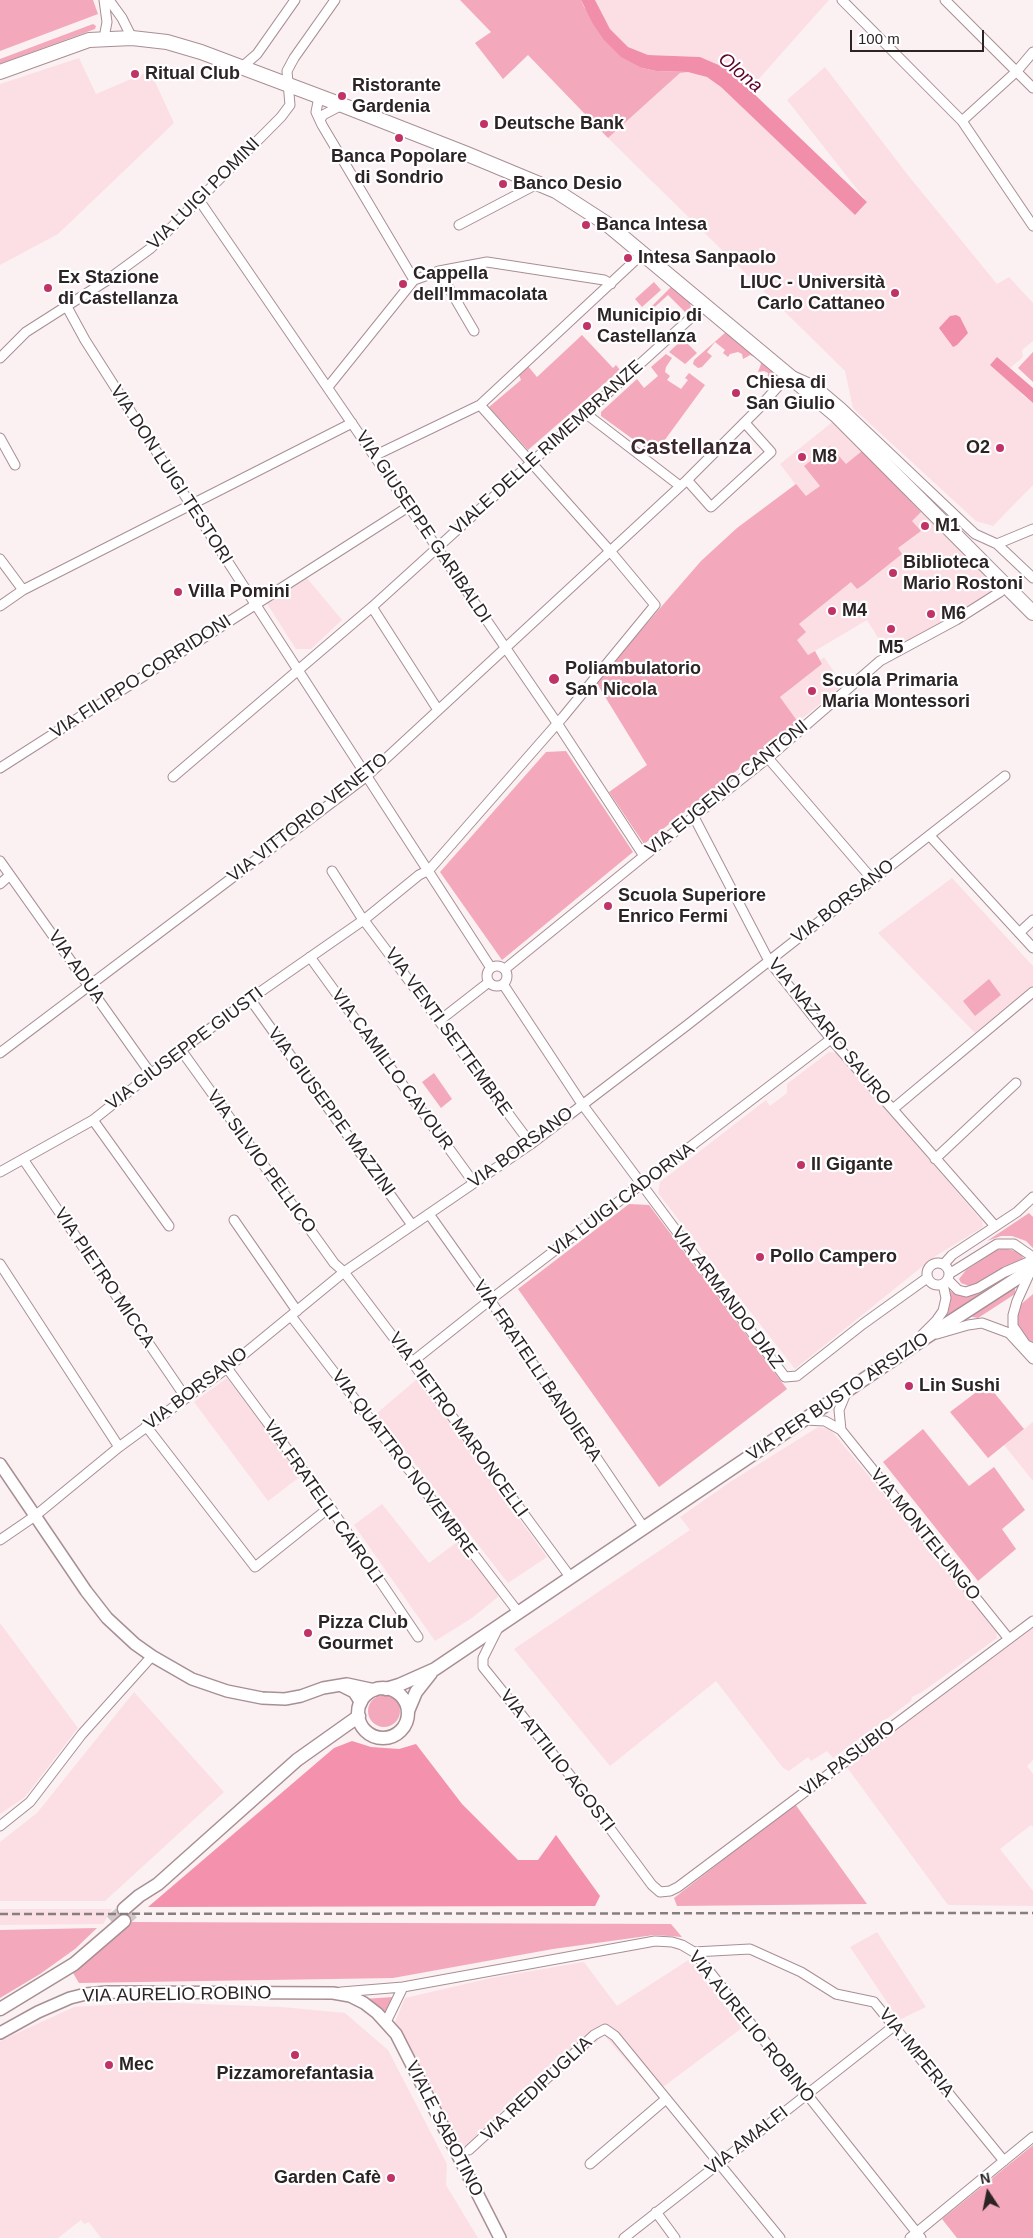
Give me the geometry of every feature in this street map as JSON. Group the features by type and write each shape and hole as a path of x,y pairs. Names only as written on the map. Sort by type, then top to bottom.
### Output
{"main road":[{"path":"0,72 71,45 104,38 132,38 181,45 539,183 572,200 589,211 706,305 836,414 895,476 1033,613"},
{"name":"VIA PER BUSTO ARSIZIO","path":"435,1669 893,1361 1032,1263"},
{"path":"137,1909 158,1884 298,1760 328,1740 358,1716 364,1697 381,1689 399,1685 435,1669"},
{"path":"328,1740 366,1732 382,1738 398,1734 408,1719 408,1711 416,1692 435,1669"},
{"path":"381,1689 401,1696 408,1711"},
{"path":"358,1716 366,1732"},
{"path":"0,2009 76,1963 142,1894 158,1884"}],"street":[{"path":"104,0 107,22 104,38"},
{"path":"109,0 122,18 132,38"},
{"path":"242,67 257,54 295,0"},
{"name":"VIA LUIGI POMINI","path":"0,358 26,332 132,264 158,242 286,110 290,105 287,71 335,0"},
{"path":"842,0 962,121 1033,226"},
{"path":"945,0 1033,88"},
{"path":"962,121 1017,71 1033,52"},
{"path":"319,97 316,112 320,120 414,280"},
{"path":"320,120 323,115 342,106"},
{"path":"459,225 539,183"},
{"name":"VIA GIUSEPPE GARIBALDI","path":"199,200 436,548 506,646 644,856"},
{"path":"374,456 480,405 642,254"},
{"path":"328,387 414,280 439,271 487,262 604,280 612,284"},
{"path":"439,271 474,331"},
{"name":"VIALE DELLE RIMEMBRANZE","path":"173,777 372,607 706,305"},
{"name":"VIA DON LUIGI TESTORI","path":"67,307 85,340 254,604 429,870 490,968"},
{"path":"789,374 816,386 975,534 997,544 1033,578"},
{"name":"VIA VITTORIO VENETO","path":"0,1053 367,776 684,483 745,423 789,374"},
{"path":"480,405 610,551"},
{"path":"585,413 684,483 711,507 771,452 745,423"},
{"path":"836,414 862,428"},
{"path":"0,606 23,590 191,503 352,423"},
{"path":"0,438 15,465"},
{"name":"VIA FILIPPO CORRIDONI","path":"0,768 408,507"},
{"path":"997,544 1033,529"},
{"name":"VIA GIUSEPPE GIUSTI","path":"0,1172 93,1120 181,1050 250,999 365,919 419,875 429,870 558,723 655,605 610,551"},
{"path":"0,559 23,590"},
{"name":"VIA EUGENIO CANTONI","path":"505,969 768,758 880,661 956,620 1000,592 1006,585"},
{"path":"372,607 438,710"},
{"path":"768,758 872,879"},
{"name":"VIA BORSANO","path":"0,1540 35,1516 119,1446 227,1368 344,1272 531,1144 686,1026 1005,776"},
{"name":"VIA NAZARIO SAURO","path":"694,817 769,961 831,1039 995,1226"},
{"path":"930,836 1033,948"},
{"name":"VIA ADUA","path":"0,861 151,1074"},
{"path":"332,872 365,919"},
{"path":"0,884 10,875"},
{"name":"VIA VENTI SETTEMBRE","path":"365,919 531,1144"},
{"path":"1019,934 1033,920"},
{"name":"VIA CAMILLO CAVOUR","path":"310,957 474,1184"},
{"path":"498,965 505,969 508,977 503,984 496,986 489,982 487,974 490,968 498,965"},
{"path":"439,1021 489,982"},
{"path":"503,984 582,1104"},
{"path":"893,1110 1033,992"},
{"name":"VIA GIUSEPPE MAZZINI","path":"250,999 412,1225"},
{"name":"VIA LUIGI CADORNA","path":"412,1362 831,1039"},
{"name":"VIA SILVIO PELLICO","path":"181,1050 334,1263 344,1272"},
{"path":"935,1159 1016,1083"},
{"name":"VIA ARMANDO DIAZ","path":"582,1104 785,1376 792,1378 802,1373 863,1324 927,1278"},
{"path":"93,1120 169,1226"},
{"name":"VIA PIETRO MICCA","path":"23,1159 186,1398"},
{"path":"944,1264 952,1255 1017,1212 1033,1197"},
{"name":"VIA FRATELLI BANDIERA","path":"429,1214 490,1300 644,1528"},
{"name":"VIA QUATTRO NOVEMBRE","path":"234,1220 294,1313 518,1612"},
{"path":"944,1264 932,1264 927,1271 927,1278 936,1285 997,1244 1014,1244 1032,1263"},
{"path":"947,1279 958,1290 966,1292 978,1288 1004,1272 1032,1263"},
{"path":"1032,1263 1017,1301 1013,1315 1013,1326 1026,1345 1033,1348"},
{"path":"0,1264 119,1446"},
{"path":"893,1361 936,1322 943,1311 947,1279 944,1264"},
{"name":"VIA PIETRO MARONCELLI","path":"344,1272 571,1578"},
{"path":"925,1338 968,1325 982,1323 1009,1333 1033,1359"},
{"name":"VIA FRATELLI CAIROLI","path":"227,1368 330,1507 418,1637"},
{"path":"841,1430 839,1410 846,1392"},
{"name":"VIA MONTELUNGO","path":"805,1420 825,1421 841,1430 1009,1639"},
{"path":"146,1426 255,1567 330,1507"},
{"path":"0,1464 86,1591 108,1618 135,1644 152,1656 192,1679 227,1691 262,1698 285,1699 338,1685 353,1684 381,1689"},
{"name":"VIA PASUBIO","path":"660,1892 670,1891 678,1887 1033,1622"},
{"name":"VIA ATTILIO AGOSTI","path":"500,1624 483,1658 483,1667 577,1784 652,1885 660,1892"},
{"path":"0,1826 30,1802 82,1734 152,1656"},
{"path":"338,1685 354,1692 361,1703"},
{"name":"VIA AURELIO ROBINO","path":"0,2033 38,2012 70,1998 86,1994 107,1992 333,1993 403,1987 654,1941 672,1942 694,1952 916,2236"},
{"name":"VIA IMPERIA","path":"694,1952 750,1949 801,1972 836,1994 874,2002 1004,2161"},
{"path":"386,2022 403,1987"},
{"name":"VIA AURELIO ROBINO","path":"333,1993 350,1996 364,2003 386,2022"},
{"name":"VIALE SABOTINO","path":"386,2022 396,2034 500,2238"},
{"name":"VIA AMALFI","path":"624,2238 894,2026"},
{"name":"VIA REDIPUGLIA","path":"469,2150 594,2035 605,2029 615,2036 666,2099"},
{"path":"590,2164 666,2099 780,2238"},
{"path":"916,2236 1033,2137"},
{"path":"656,2212 675,2238"}],"shaded area":[{"path":"0,0 93,0 98,14 0,51"},
{"path":"460,0 581,0 584,7 642,68 656,71 688,72 680,73 608,138 528,55 503,79 475,43 491,32"},
{"path":"581,0 595,0 610,29 628,47 648,55 700,57 728,69 867,202 855,215 721,87 707,77 688,72 656,71 642,68 621,57 604,40 593,24"},
{"path":"595,0 829,0 749,90 728,69 700,57 648,55 628,47 610,29"},
{"path":"93,24 96,26 95,29 0,64 0,59"},
{"path":"79,58 96,94 150,71 174,123 58,234 0,265 0,84"},
{"name":"LIUC - Università Carlo Cattaneo","path":"825,67 907,174 997,284 1009,277 1033,303 1033,341 1022,350 1023,357 1009,369 997,357 1022,395 1033,403 1033,485 993,526 976,521 853,408 845,371 608,138 680,73 700,74 721,87 855,215 867,202 787,100"},
{"path":"654,282 661,290 642,307 635,299"},
{"path":"671,287 690,303 691,307 685,312 668,295 647,314 646,312"},
{"path":"956,315 960,317 968,333 953,347 939,328 950,316"},
{"path":"726,332 774,371 767,384 768,373 764,371 758,372 761,364 759,359 750,355 743,359 742,354 738,352 730,354 728,357 723,353 725,350 715,342 707,352 712,356 702,367 698,368 693,364 694,360"},
{"path":"582,335 613,368 616,365 620,370 528,450 489,407 521,380 519,375 527,365 537,377"},
{"path":"683,339 697,353 685,364 669,352"},
{"path":"1033,352 1033,382 1018,368"},
{"path":"666,354 672,358 666,367 665,372 670,376 667,380 681,389 688,380 685,378 689,373 705,385 656,452 652,453 601,416 601,412 637,379 644,388 658,376 651,367"},
{"path":"997,357 1033,388 1033,403 990,365"},
{"path":"835,420 921,512 999,590 888,654 867,620 808,655 796,640 799,624 851,581 737,528 796,485 780,464"},
{"path":"830,446 846,464 862,451 921,512 912,521 921,531 898,548 902,554 863,585 857,589 851,582 799,624 806,632 797,640 808,655 815,651 822,664 780,697 798,722 644,844 609,792 647,765 596,682 701,561 737,528 796,484 806,496 820,486 804,466"},
{"path":"307,578 342,620 311,649 296,649 266,602"},
{"name":"Scuola Primaria Maria Montessori","path":"824,657 843,685 798,722 780,697 822,664 820,660"},
{"path":"566,751 633,852 502,960 440,872 546,752"},
{"path":"952,878 1033,966 1033,987 975,1033 878,933"},
{"path":"989,979 1001,995 975,1016 963,1001"},
{"path":"829,1052 836,1053 866,1086 982,1221 983,1227 934,1257 795,1369 658,1193 660,1182 766,1100 770,1106 787,1093 787,1084"},
{"path":"434,1073 452,1099 441,1108 422,1082"},
{"path":"629,1204 649,1205 787,1389 659,1487 518,1289"},
{"path":"1029,1213 1033,1217 1033,1248 1026,1241 1012,1236 1001,1236 987,1241"},
{"path":"1004,1248 1019,1252 1024,1259 977,1284 969,1286 961,1283 959,1279 966,1270 997,1250"},
{"path":"997,1282 947,1316 951,1300 950,1291 965,1296"},
{"path":"1015,1284 1015,1294 978,1318 968,1316"},
{"path":"1033,1294 1033,1345 1028,1343 1018,1329 1016,1317 1019,1306"},
{"path":"227,1378 301,1476 268,1501 194,1402"},
{"path":"417,1379 547,1557 508,1583 376,1414"},
{"path":"987,1384 1024,1429 988,1458 950,1412"},
{"path":"1033,1422 1033,1481 1004,1445"},
{"path":"818,1427 830,1429 996,1630 997,1638 922,1692 912,1697 911,1701 833,1758 827,1751 811,1761 808,1757 789,1771 783,1768 716,1681 610,1766 514,1649 690,1530 680,1517 730,1482"},
{"path":"923,1429 969,1486 994,1467 1025,1510 1002,1529 1016,1549 978,1581 883,1462"},
{"path":"382,1504 429,1563 457,1542 496,1590 498,1597 472,1618 435,1641 354,1525"},
{"path":"0,1623 78,1728 25,1797 0,1814"},
{"path":"1033,1624 1033,1760 1027,1766 1033,1774 1033,1827 1031,1825 1000,1849 1033,1891 1033,1906 948,1905 846,1766"},
{"path":"134,1692 224,1792 105,1901 0,1901 0,1842 37,1813"},
{"path":"384,1695 396,1699 400,1711 396,1723 384,1727 372,1723 368,1711 372,1699"},
{"path":"352,1741 371,1747 399,1749 416,1744 462,1804 518,1860 538,1860 556,1835 600,1896 595,1906 148,1907 334,1748"},
{"path":"795,1804 867,1904 677,1906 674,1898"},
{"path":"0,1909 112,1909 103,1924 0,1925"},
{"path":"131,1922 671,1924 682,1937 654,1935 553,1949 393,1978 79,1983 73,1973"},
{"path":"97,1928 75,1949 40,1974 0,1998 0,1930"},
{"path":"877,1932 926,2007 899,2020 850,1947"},
{"path":"690,1959 742,2028 655,2093 604,2035 566,2069 557,2058 463,2148 395,2022 405,1998 491,1978 584,1962 617,2006"},
{"path":"393,1997 385,2016 363,1999"},
{"path":"152,2002 282,2007 345,2013 388,2050 447,2164 446,2185 478,2238 101,2238 89,2222 84,2224 81,2220 58,2238 0,2238 0,2041 74,2007"},
{"path":"1033,2145 1033,2238 957,2238 942,2219"}],"tunnel":[{"path":"111,1921 124,1909"},
{"path":"124,1921 137,1909"}],"railway":[{"path":"0,1914 1033,1913"}],"place":[{"name":"Ritual Club","path":"135,74"},
{"name":"Ristorante Gardenia","path":"342,96"},
{"name":"Deutsche Bank","path":"484,124"},
{"name":"Banca Popolare di Sondrio","path":"399,138"},
{"name":"Banco Desio","path":"503,184"},
{"name":"Banca Intesa","path":"586,225"},
{"name":"Intesa Sanpaolo","path":"628,258"},
{"name":"Cappella dell'Immacolata","path":"403,284"},
{"name":"Ex Stazione di Castellanza","path":"48,288"},
{"name":"LIUC - Università Carlo Cattaneo","path":"895,293"},
{"name":"Municipio di Castellanza","path":"587,326"},
{"name":"Chiesa di San Giulio","path":"736,393"},
{"name":"O2","path":"1000,448"},
{"name":"M8","path":"802,457"},
{"name":"M1","path":"925,526"},
{"name":"Biblioteca Mario Rostoni","path":"893,573"},
{"name":"Villa Pomini","path":"178,592"},
{"name":"M4","path":"832,611"},
{"name":"M6","path":"931,614"},
{"name":"M5","path":"891,629"},
{"name":"Poliambulatorio San Nicola","path":"554,679"},
{"name":"Scuola Primaria Maria Montessori","path":"812,691"},
{"name":"Scuola Superiore Enrico Fermi","path":"608,906"},
{"name":"Il Gigante","path":"801,1165"},
{"name":"Pollo Campero","path":"760,1257"},
{"name":"Lin Sushi","path":"909,1386"},
{"name":"Pizza Club Gourmet","path":"308,1633"},
{"name":"Pizzamorefantasia","path":"295,2055"},
{"name":"Mec","path":"109,2065"},
{"name":"Garden Cafè","path":"391,2178"}],"district":[{"name":"Castellanza","path":"691,448"}],"water label":[{"name":"Olona","path":"740,73"}]}
